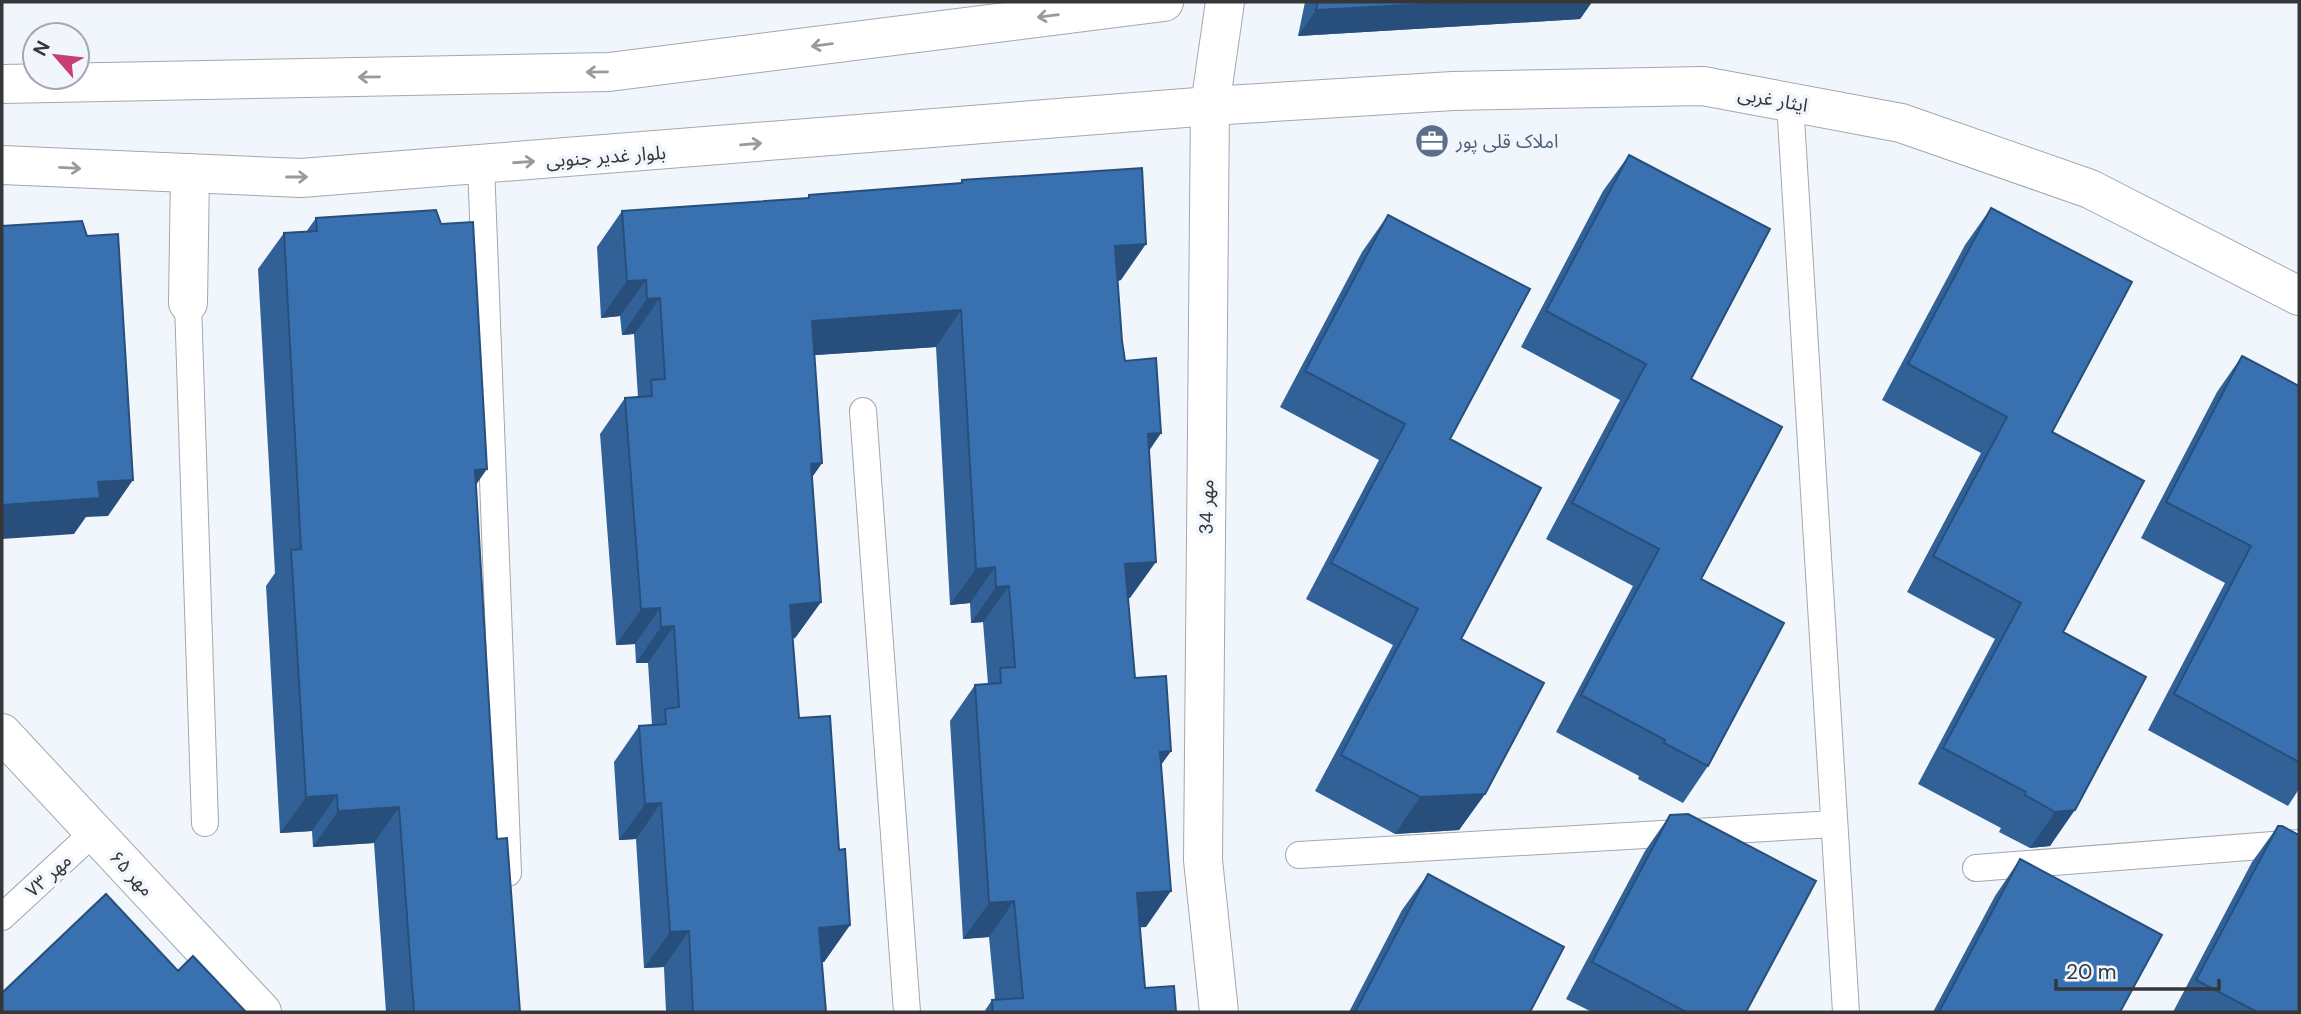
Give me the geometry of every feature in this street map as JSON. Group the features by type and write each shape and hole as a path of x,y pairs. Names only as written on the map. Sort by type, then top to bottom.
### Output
{"street":[{"path":"2,84 609,72 1164,2"},
{"name":"مهر 34","path":"1219,1012 1203,860 1210,106 1225,2"},
{"name":"ایثار غربی","path":"1210,106 1453,91 1703,86 1901,123 2090,189 2299,296"},
{"name":"بلوار غدیر جنوبی","path":"2,165 301,178 1210,106"},
{"path":"188,303 190,173"},
{"name":"مهر ۶۵","path":"2,733 262,1012"}],"lane":[{"path":"1790,102 1846,1012"},
{"path":"481,165 509,901"},
{"path":"188,303 205,823"},
{"path":"863,411 906,1012"},
{"path":"1298,855 1834,824"},
{"name":"مهر ۷۳","path":"2,917 94,832"},
{"path":"1976,868 2299,843"}],"building":[{"path":"1318,2 1462,2 1316,10"},
{"path":"1629,155 1770,229 1691,379 1782,427 1701,579 1784,623 1708,766 1581,695 1659,549 1572,503 1646,364 1546,311"},
{"path":"1142,168 1146,244 1115,246 1125,361 1156,358 1161,433 1148,434 1156,562 1125,564 1135,678 1166,676 1171,751 1160,752 1171,891 1137,893 1145,988 1174,986 1176,1012 993,1012 992,1000 1023,998 1014,901 989,903 975,685 1001,683 1000,668 1015,667 1009,586 996,587 995,567 976,569 961,310 812,321 822,463 811,464 821,602 790,605 799,718 830,716 839,850 845,849 850,925 819,928 826,1012 693,1012 689,931 670,932 661,803 645,804 639,726 666,724 665,709 679,707 674,626 661,627 660,608 641,609 625,398 652,396 651,380 665,379 660,298 647,299 646,280 627,281 622,211 809,198 809,195 962,183 962,180"},
{"path":"1991,208 2132,282 2052,432 2144,481 2063,632 2146,677 2075,810 2055,812 2025,795 2026,792 1943,748 2021,603 1933,556 2007,417 1908,364"},
{"path":"436,210 441,224 473,222 487,469 475,470 497,839 507,838 520,1012 414,1012 399,807 338,811 337,795 306,797 291,550 301,549 284,233 317,231 316,218"},
{"path":"1388,215 1530,289 1450,439 1541,488 1461,639 1544,683 1485,794 1420,797 1341,755 1418,609 1331,563 1405,424 1305,371"},
{"path":"82,221 87,236 118,234 133,480 98,482 100,498 2,505 2,226"},
{"path":"2242,356 2299,386 2299,762 2174,694 2251,546 2166,502"},
{"path":"1688,814 1816,881 1746,1012 1686,1012 1592,962 1670,815"},
{"path":"2278,826 2299,835 2299,1012 2257,1012 2196,980"},
{"path":"2020,859 2162,935 2120,1012 1939,1012"},
{"path":"1428,874 1564,947 1530,1012 1355,1012"},
{"path":"106,894 178,971 193,956 246,1012 2,1012 2,993"}],"place":[{"name":"املاک قلی پور","path":"1432,141"}]}
